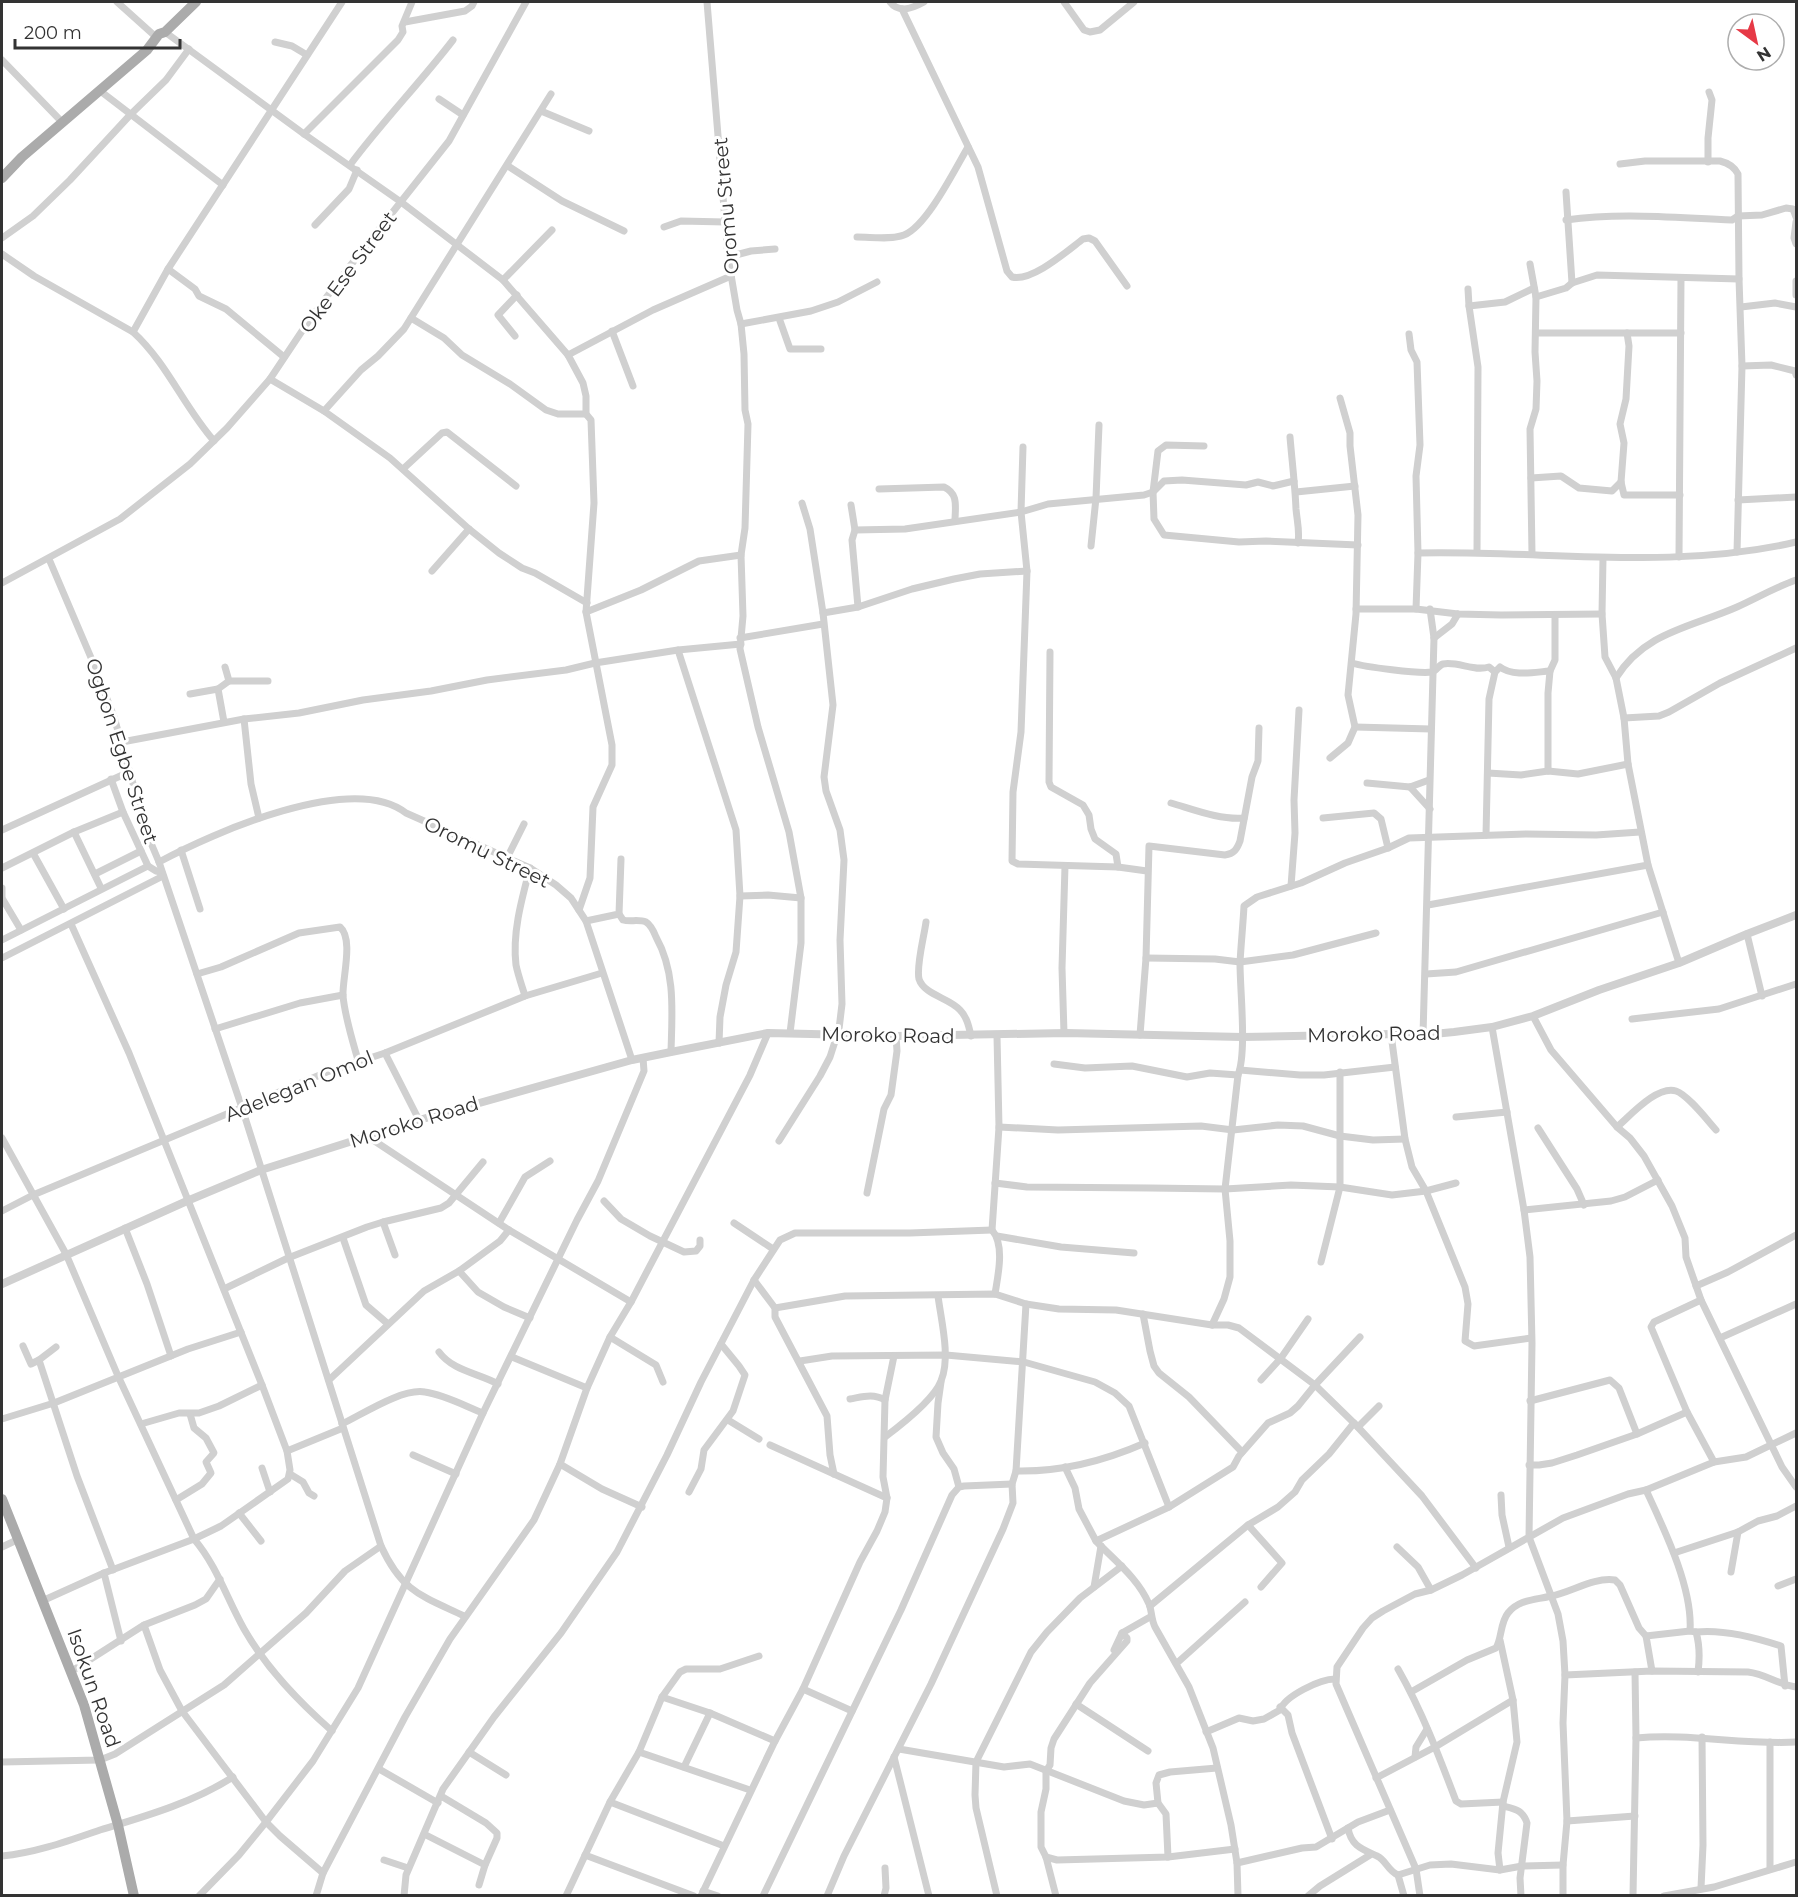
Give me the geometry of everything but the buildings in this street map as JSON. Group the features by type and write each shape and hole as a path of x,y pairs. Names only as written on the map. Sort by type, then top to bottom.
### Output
{"main road":[{"path":"2,178 62,122 147,50 196,2"},
{"name":"Isokun Road","path":"2,1503 19,1539 42,1602 72,1671 118,1825 134,1896"}],"street":[{"path":"117,2 160,35 189,49 401,202 503,280 568,355 583,383 586,414 591,420 594,503 589,542 586,612 610,729 612,765 593,807 590,878 579,910"},
{"path":"123,2 160,35"},
{"path":"133,332 168,270 342,2"},
{"path":"304,134 398,40 404,32 402,27 412,2"},
{"path":"405,22 465,11 474,2"},
{"name":"Oke Ese Street","path":"49,559 120,519 190,464 227,428 270,379 350,266 449,141 525,2"},
{"name":"Oromu Street","path":"707,2 728,257 741,324 745,410 748,424 745,528 741,555 743,616 740,655 758,727 789,832 801,898 801,943 790,1033"},
{"path":"890,2 893,6 902,9 924,2"},
{"path":"1064,2 1084,30 1095,32 1134,2"},
{"path":"902,9 978,167 1007,271 1011,277 1018,279 1040,270 1083,239 1089,238 1095,241 1127,286"},
{"path":"315,225 349,189 353,168 368,142 453,40"},
{"path":"275,42 292,46 307,55"},
{"path":"2,238 33,216 166,80 189,49"},
{"path":"2,60 62,122"},
{"path":"99,90 223,184"},
{"path":"1708,162 1707,138 1712,100 1709,92"},
{"path":"324,411 361,370 404,329 551,94"},
{"path":"439,99 463,115"},
{"path":"541,111 589,131"},
{"path":"857,237 903,236 917,226 932,207 968,147"},
{"path":"1620,164 1646,161 1708,162 1727,163 1736,169 1742,366 1737,552"},
{"path":"508,166 562,201 624,231"},
{"path":"1566,192 1566,220 1572,282"},
{"path":"1566,220 1588,217 1640,216 1732,220 1738,216 1762,215 1786,208 1793,209 1797,217"},
{"path":"663,227 681,221 725,222"},
{"path":"1797,222 1794,238 1797,244"},
{"path":"503,280 552,230"},
{"path":"728,257 751,251 775,249"},
{"path":"2,254 54,288 133,332 144,342 173,380 214,441"},
{"path":"1530,264 1536,297 1534,352 1536,409 1530,429 1532,554"},
{"path":"168,270 195,289 199,296 226,309 284,357"},
{"path":"1536,297 1566,288 1572,282 1597,275 1739,279"},
{"path":"568,355 653,310 732,276"},
{"path":"1679,557 1681,278"},
{"path":"1797,281 1797,295"},
{"path":"741,324 811,311 838,302 877,282"},
{"path":"1469,306 1505,302 1534,288"},
{"path":"1468,289 1478,367 1477,552"},
{"path":"515,336 498,315 517,295"},
{"path":"1741,307 1775,303 1797,307"},
{"path":"411,318 444,338 462,355 510,384 546,410 558,414 586,414"},
{"path":"779,318 790,349 821,349"},
{"path":"612,331 633,386"},
{"path":"1536,333 1681,333"},
{"path":"1627,333 1629,346 1626,399 1620,424 1624,443 1621,482 1624,495 1680,495"},
{"path":"1409,334 1411,350 1417,362 1420,445 1416,476 1418,553 1416,609"},
{"path":"1742,366 1771,365 1796,372"},
{"path":"270,379 324,411 390,458 468,529 500,553 587,603"},
{"path":"1330,758 1348,743 1355,727 1348,695 1356,609 1358,545 1350,433 1340,398"},
{"path":"1092,546 1099,426"},
{"path":"403,469 442,433 447,432 516,486"},
{"path":"1290,437 1296,511 1300,531 1298,543"},
{"path":"1204,447 1166,445 1158,453 1153,492 1154,519 1164,535 1239,542 1358,545"},
{"path":"1023,447 1021,512 1027,571 1021,732 1013,792 1012,861 1018,864 1118,867 1147,871"},
{"path":"1531,478 1561,476 1580,488 1596,491 1612,491 1621,482"},
{"path":"855,530 905,529 1021,512 1048,504 1144,495 1153,492 1164,481 1182,480 1246,485 1258,482 1273,486 1294,481"},
{"path":"1296,492 1355,486"},
{"path":"879,489 944,487 951,490 956,498 955,521"},
{"path":"1738,500 1797,497"},
{"path":"779,1141 830,1057 839,1029 842,1004 840,940 844,860 840,830 826,791 824,777 833,705 823,613 810,530 802,503"},
{"path":"851,505 855,530 852,540 858,607"},
{"path":"432,571 468,529"},
{"path":"1418,553 1477,552 1603,558 1679,557 1756,551 1797,542"},
{"path":"586,612 641,590 699,561 741,555"},
{"path":"1603,558 1602,614 1605,657 1616,678 1640,832 1679,963"},
{"path":"2,580 49,559"},
{"name":"Ogbon Egbe Street","path":"49,559 92,660 122,742 148,836 159,862 196,975"},
{"path":"823,613 858,607 912,589 954,579 980,574 1027,571"},
{"path":"1616,678 1629,659 1643,647 1690,622 1714,617 1761,597 1776,587 1797,580"},
{"path":"1356,609 1430,609 1458,614 1602,614"},
{"path":"1423,1035 1434,638 1430,609"},
{"path":"1434,638 1452,624 1458,614"},
{"path":"1548,771 1548,693 1550,671 1555,660 1556,615"},
{"path":"122,742 224,722 299,713 363,700 740,641 823,624"},
{"path":"1624,718 1659,716 1669,712 1720,683 1797,648"},
{"path":"678,650 736,830 740,896 736,952 726,986 718,1043"},
{"path":"1050,652 1049,782 1051,787 1083,805 1089,815 1092,834 1095,839 1116,854 1118,867"},
{"path":"1352,663 1432,672 1443,664 1477,670 1489,667 1495,672"},
{"path":"225,667 229,681"},
{"path":"1486,835 1489,699 1495,672 1500,667 1516,673 1550,671"},
{"path":"190,694 218,689 229,681 268,681"},
{"path":"218,689 224,722"},
{"path":"1291,886 1299,710"},
{"path":"159,862 181,850 259,818 251,784 244,719"},
{"path":"1355,727 1431,729"},
{"path":"1140,1035 1146,958 1149,846 1231,854 1237,849 1252,777 1258,761 1259,728"},
{"path":"1488,773 1521,775 1548,771 1578,774 1628,764"},
{"path":"2,830 129,772"},
{"path":"111,779 123,812 148,866 162,874"},
{"path":"1366,783 1410,787 1429,780"},
{"path":"1410,787 1430,809"},
{"name":"Oromu Street","path":"259,818 347,798 360,798 396,806 406,813 530,868 571,898 586,921 632,1060"},
{"path":"1171,803 1203,813 1234,819 1244,818"},
{"path":"2,868 74,832 123,812"},
{"path":"1323,818 1374,813 1381,819 1388,848"},
{"path":"507,858 524,824"},
{"path":"74,832 101,888"},
{"path":"1212,1325 1224,1299 1230,1277 1230,1241 1225,1189 1242,1037 1240,962 1244,906 1257,897 1291,886 1409,838 1596,835 1640,832"},
{"path":"181,850 200,909"},
{"path":"95,874 141,851"},
{"path":"33,853 64,909"},
{"path":"621,859 619,914 623,920 645,921 650,925 668,964 672,987 671,1052"},
{"path":"1428,904 1648,865"},
{"path":"2,939 148,866"},
{"path":"1064,1033 1062,968 1065,867"},
{"path":"525,996 516,965 516,954 520,913 530,868"},
{"path":"2,958 162,874"},
{"path":"2,888 2,897 21,930"},
{"path":"740,896 768,894 801,898"},
{"path":"1426,974 1456,972 1663,912"},
{"path":"586,921 619,914"},
{"name":"Moroko Road","path":"2,1284 261,1170 419,1120 632,1060 768,1033 997,1036 1064,1033 1242,1037 1423,1035 1492,1027 1533,1016 1599,990 1679,963 1797,915"},
{"path":"926,922 918,972 920,981 924,987 959,1008 971,1036"},
{"path":"42,1602 104,1573 194,1539 221,1526 288,1479 290,1474 287,1451 224,1289 115,1021 70,924"},
{"path":"358,1060 343,995 345,933 340,927 299,933 221,967 196,975 242,1108 381,1546 387,1560 405,1584 418,1594 464,1616"},
{"path":"1146,958 1215,959 1240,962 1293,955 1376,933"},
{"path":"1747,934 1762,996"},
{"name":"Adelegan Omol","path":"2,1211 33,1195 358,1060 385,1053 525,996 602,973"},
{"path":"1632,1019 1719,1010 1797,984"},
{"path":"214,1029 300,1003 343,995"},
{"path":"1533,1016 1551,1050 1617,1127 1630,1138 1658,1180 1685,1238 1686,1257 1701,1300 1782,1467 1797,1488"},
{"path":"1492,1027 1530,1257 1530,1537 1553,1596 1563,1641 1565,1675 1563,1723 1567,1821 1563,1896"},
{"path":"315,1896 323,1873 405,1717 464,1616 534,1520 560,1464 587,1388 610,1336 631,1302 750,1075 768,1033"},
{"path":"1391,1034 1405,1139 1412,1167 1426,1191 1465,1287 1468,1304 1465,1341 1474,1346 1531,1338"},
{"path":"867,1193 884,1109 891,1095 897,1051 896,1036"},
{"path":"995,1294 999,1268 995,1233 995,1183 999,1127 997,1036"},
{"path":"385,1053 419,1120"},
{"path":"199,1896 267,1822 313,1761 358,1688 483,1413 597,1181 644,1071 643,1058"},
{"path":"1054,1064 1085,1068 1132,1066 1187,1077 1210,1073 1300,1075 1395,1067"},
{"path":"1321,1262 1340,1187 1340,1072"},
{"path":"1617,1127 1652,1097 1672,1090 1687,1099 1716,1130"},
{"path":"1456,1117 1507,1112"},
{"path":"999,1127 1067,1130 1201,1126 1233,1130 1278,1125 1304,1126 1340,1136 1373,1140 1405,1139"},
{"path":"1538,1128 1577,1189 1584,1205"},
{"path":"367,1136 509,1230 631,1302"},
{"path":"2,1138 66,1254 118,1376 194,1539 204,1551 220,1580 243,1628 259,1653 301,1704 332,1731"},
{"path":"499,1223 525,1177 549,1161"},
{"path":"224,1289 288,1258 383,1222 434,1211 449,1203 483,1162"},
{"path":"1524,1210 1584,1205 1625,1197 1658,1180"},
{"path":"995,1183 1027,1187 1225,1189 1291,1185 1340,1187 1392,1195 1426,1191 1456,1183"},
{"path":"604,1201 621,1219 684,1252 696,1251 700,1246 700,1240"},
{"path":"383,1222 395,1255"},
{"path":"734,1222 773,1249"},
{"path":"125,1228 171,1356"},
{"path":"329,1380 424,1291 459,1271 500,1241 509,1230"},
{"path":"404,1896 404,1881 408,1868 443,1789 529,1671 561,1633 617,1552 642,1507 754,1280 780,1240 795,1233 995,1233 1061,1247 1134,1253"},
{"path":"1696,1286 1728,1272 1797,1235"},
{"path":"343,1238 366,1305 388,1324"},
{"path":"459,1271 478,1292 530,1318"},
{"path":"754,1280 775,1308 776,1317 827,1416 834,1474"},
{"path":"775,1308 845,1296 995,1294 1026,1304 1059,1309 1102,1309 1239,1328 1316,1385 1356,1425 1422,1496 1476,1568"},
{"path":"938,1296 946,1354 938,1402 936,1437 954,1469 959,1487"},
{"path":"1701,1300 1654,1322 1651,1327 1687,1412 1714,1462"},
{"path":"827,1896 844,1856 899,1749 1003,1529 1013,1503 1012,1484 1016,1470 1026,1304"},
{"path":"1720,1338 1797,1304"},
{"path":"1143,1314 1154,1366 1189,1397 1242,1452"},
{"path":"1261,1380 1281,1358 1308,1319"},
{"path":"2,1419 54,1403 118,1376 241,1332"},
{"path":"610,1336 656,1365 663,1382"},
{"path":"1098,1544 1169,1507 1233,1467 1242,1452 1268,1423 1290,1413 1298,1406 1360,1337"},
{"path":"689,1492 701,1469 704,1450 728,1420 738,1401 745,1376 721,1344"},
{"path":"23,1346 31,1364 56,1347"},
{"path":"439,1352 455,1367 483,1376 498,1384"},
{"path":"800,1361 832,1356 946,1354 1024,1362 1095,1382 1115,1393 1129,1406 1169,1507"},
{"path":"718,1896 702,1893 774,1741 803,1689 885,1512 887,1498 885,1400 894,1356"},
{"path":"512,1357 587,1388"},
{"path":"39,1360 77,1476 113,1570"},
{"path":"1530,1401 1610,1380 1619,1388 1637,1434"},
{"path":"885,1437 920,1408 941,1381"},
{"path":"141,1424 179,1413 199,1413 219,1406 262,1384"},
{"path":"287,1451 343,1426 385,1403 416,1391 431,1393 483,1413"},
{"path":"850,1399 868,1395 878,1396 885,1400"},
{"path":"1150,1606 1248,1525 1278,1507 1295,1492 1302,1480 1356,1425 1379,1406"},
{"path":"1529,1465 1552,1462 1637,1434 1687,1412"},
{"path":"176,1500 202,1484 211,1473 206,1462 214,1453 206,1438 194,1428 190,1414"},
{"path":"728,1420 759,1439"},
{"path":"1420,1896 1416,1869 1335,1679 1337,1668 1363,1628 1372,1618 1415,1594 1431,1590 1476,1568 1563,1518 1628,1494 1646,1490 1714,1462 1746,1456 1797,1433"},
{"path":"1016,1470 1041,1471 1065,1467 1123,1453 1145,1443"},
{"path":"770,1445 887,1498"},
{"path":"413,1455 456,1474"},
{"path":"560,1464 602,1489 642,1507"},
{"path":"1065,1467 1075,1488 1079,1509 1098,1544 1136,1582 1150,1606 1150,1617 1177,1663 1213,1748 1216,1768 1232,1826 1237,1863 1238,1896"},
{"path":"262,1468 270,1492"},
{"path":"290,1474 303,1482 309,1493 314,1496"},
{"path":"763,1896 910,1592 952,1495 959,1487 1012,1484"},
{"path":"877,1494 885,1488"},
{"path":"1646,1490 1674,1553 1701,1656 1698,1672"},
{"path":"1501,1495 1502,1515 1509,1547"},
{"path":"1674,1553 1738,1532 1758,1521 1777,1516 1797,1506"},
{"path":"239,1514 261,1540"},
{"path":"1248,1525 1282,1563 1260,1587"},
{"path":"1731,1572 1738,1532"},
{"path":"2,1547 19,1539"},
{"path":"1094,1587 1098,1544"},
{"path":"2,1762 100,1760 115,1754 224,1685 306,1613 345,1571 381,1546"},
{"path":"1397,1547 1418,1567 1431,1590"},
{"path":"997,1896 976,1808 976,1762 1031,1652 1067,1610 1122,1566"},
{"path":"104,1573 121,1641"},
{"path":"1778,1586 1797,1579"},
{"path":"72,1671 144,1625 206,1599 220,1580"},
{"path":"1411,1692 1467,1660 1496,1648 1508,1613 1518,1604 1553,1596 1575,1587 1615,1580 1620,1585 1639,1628 1646,1636 1652,1671"},
{"path":"1177,1663 1245,1602"},
{"path":"1056,1896 1046,1857 1041,1847 1041,1812 1052,1743 1076,1704 1107,1662 1127,1641 1122,1633 1150,1617"},
{"path":"144,1625 160,1670 182,1711 267,1822 323,1873"},
{"path":"1646,1636 1693,1631 1720,1631 1780,1646 1785,1686"},
{"path":"1499,1634 1513,1700 1517,1742 1503,1804 1498,1853 1500,1870"},
{"path":"566,1896 573,1876 610,1802 639,1752 662,1697 680,1672 686,1669 720,1669 759,1656"},
{"path":"1398,1669 1411,1692 1458,1803 1503,1804 1517,1809 1525,1818 1527,1831 1520,1878 1521,1896"},
{"path":"1565,1675 1652,1671 1761,1673 1785,1686 1797,1687"},
{"path":"1633,1896 1635,1672"},
{"path":"1206,1732 1239,1718 1253,1721 1264,1719 1280,1710 1280,1707 1291,1697 1324,1679 1335,1679"},
{"path":"803,1689 852,1711"},
{"path":"662,1697 710,1713 774,1741"},
{"path":"1376,1778 1435,1747 1513,1700"},
{"path":"1076,1704 1148,1751"},
{"path":"1280,1707 1288,1715 1292,1732 1332,1839"},
{"path":"684,1767 710,1713"},
{"path":"1415,1757 1416,1747 1427,1729"},
{"path":"1636,1738 1676,1735 1797,1742"},
{"path":"1701,1888 1702,1737"},
{"path":"1770,1742 1770,1868"},
{"path":"899,1749 1004,1767 1030,1764 1124,1801 1143,1805 1158,1803"},
{"path":"469,1752 506,1775"},
{"path":"639,1752 750,1790"},
{"path":"894,1757 929,1896"},
{"path":"1168,1857 1166,1814 1158,1803 1156,1783 1159,1775 1216,1768"},
{"path":"379,1769 494,1829 497,1838 479,1885"},
{"path":"2,1856 47,1846 118,1825 191,1800 233,1777"},
{"path":"610,1802 724,1845"},
{"path":"1237,1863 1316,1847 1358,1822 1390,1810"},
{"path":"1567,1821 1635,1816"},
{"path":"1348,1828 1353,1843 1370,1855 1378,1856 1389,1870 1398,1875 1404,1896"},
{"path":"424,1834 485,1865"},
{"path":"1046,1857 1057,1860 1168,1857 1234,1849"},
{"path":"585,1855 694,1896"},
{"path":"1308,1896 1370,1855"},
{"path":"384,1860 408,1868"},
{"path":"1050,1872 1057,1860"},
{"path":"1664,1896 1714,1887 1770,1868 1797,1862"},
{"path":"1398,1875 1416,1869 1451,1864 1500,1870 1522,1866 1563,1865"},
{"path":"884,1896 885,1868"}]}
